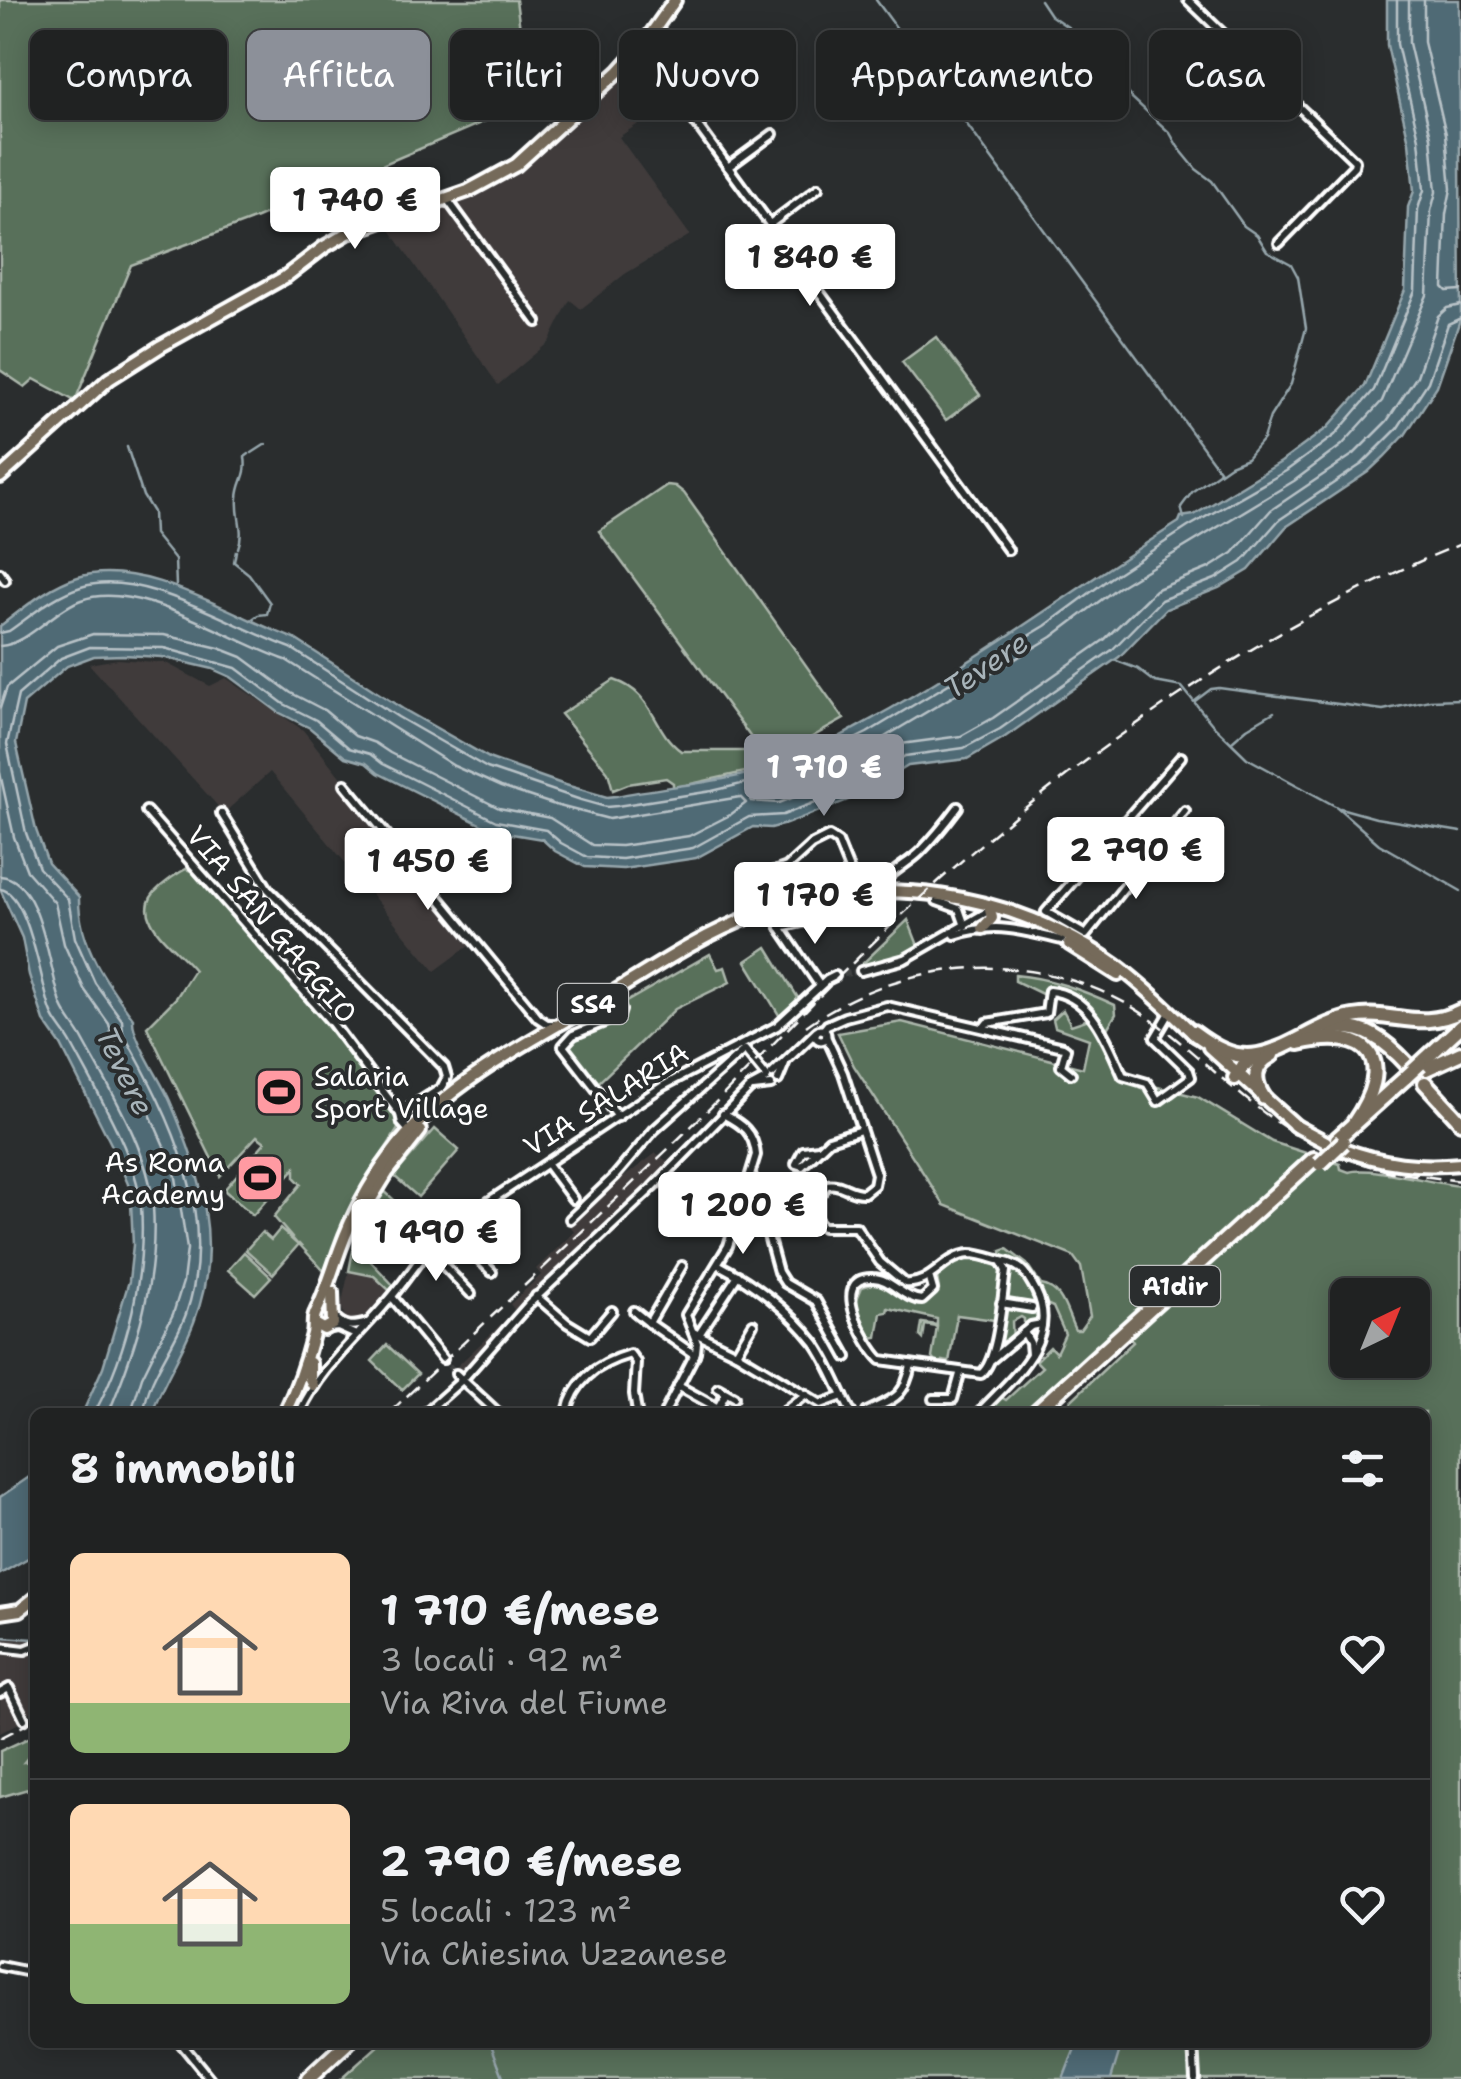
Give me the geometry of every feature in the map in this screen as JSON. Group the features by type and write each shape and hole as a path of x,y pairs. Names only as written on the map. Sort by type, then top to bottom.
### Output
{"highway":[{"path":"1298,1040 1357,1016 1422,1022 1461,1011"},
{"name":"A1dir","path":"1040,1408 1416,1073 1461,1026"},
{"path":"1237,1076 1242,1066 1322,1030 1340,1027 1374,1034 1461,1122"},
{"path":"1192,1032 1224,1052 1260,1058"},
{"name":"A1dir","path":"1337,1143 1354,1124 1461,1037"},
{"path":"1298,1040 1349,1040 1370,1055 1376,1064 1376,1085 1354,1124"},
{"path":"1416,1073 1461,1053"},
{"path":"1260,1058 1255,1078 1264,1098"},
{"name":"A1dir","path":"1051,1408 1317,1161"},
{"path":"308,2079 342,2048"},
{"path":"318,2079 351,2048"}],"main road":[{"path":"653,30 675,0"},
{"path":"0,477 86,396 128,366 285,278 324,246 348,233 480,186 516,165 619,68"},
{"name":"SS4","path":"318,1310 355,1213 381,1168 410,1132 467,1082 696,943 741,921 800,902 859,893 948,896 1065,933 1131,976 1261,1103 1297,1126 1402,1165 1461,1164"},
{"name":"SS4","path":"334,1315 331,1294 352,1234 380,1182 413,1139 478,1081 727,933 772,915 834,901 885,897 991,907"},
{"path":"983,928 992,918 991,907"},
{"name":"SS4","path":"1065,933 1297,1126"},
{"path":"290,1408 318,1336 334,1315 328,1308 318,1310 314,1318 323,1327"},
{"path":"290,1408 323,1327"},
{"path":"310,1363 313,1385"},
{"path":"0,1616 30,1607"}],"street":[{"path":"1188,0 1355,160 1354,166 1279,243"},
{"path":"694,120 1008,550"},
{"path":"728,167 773,134"},
{"path":"770,224 818,188"},
{"path":"446,198 537,322"},
{"path":"1065,933 1046,912 1182,757"},
{"path":"345,784 538,1018 547,1024 560,1024"},
{"path":"878,892 882,881 912,860 958,807"},
{"name":"VIA SAN GAGGIO","path":"146,811 332,1022 410,1132"},
{"path":"967,928 1014,927 1086,935 1185,811"},
{"name":"VIA SAN GAGGIO","path":"221,813 274,896 444,1067 447,1077 443,1086 400,1114"},
{"path":"752,880 787,868 811,845 829,836 838,842 859,893"},
{"path":"820,986 780,928 782,919 834,901"},
{"path":"937,901 958,908 967,928"},
{"path":"861,971 897,962 967,928 991,907"},
{"path":"780,928 848,912 889,911"},
{"name":"VIA SALARIA","path":"302,1408 313,1385 392,1297 427,1248 449,1228 662,1086 742,1048 780,1024 835,976"},
{"path":"984,1028 987,1023 1046,1013 1049,991 1069,994 1099,1026 1123,1076 1147,1082 1158,1101 1191,1077 1189,1070 1154,1038 1168,1016"},
{"path":"614,998 620,1016 573,1035 563,1048 618,1117"},
{"path":"426,1408 536,1296 652,1188 722,1114 752,1087 770,1077 804,1044 821,1036 829,1024 881,1006 1063,1047 1066,1049 1061,1066 1071,1074"},
{"path":"534,1040 541,1026 538,1018"},
{"path":"821,1036 843,1074 876,1174 874,1185 864,1193 858,1194 840,1184 827,1185 815,1201 814,1218 829,1229 856,1227 880,1262 906,1283 918,1283 962,1255 972,1254 1016,1264 1024,1270 1040,1300 1043,1324 1031,1355 984,1408"},
{"path":"570,1219 619,1172 654,1130 742,1048 770,1077"},
{"path":"722,1114 742,1124 752,1137 756,1155 719,1265 686,1319 696,1333 822,1404 843,1396"},
{"path":"818,1149 834,1138 862,1130"},
{"path":"547,1164 573,1199"},
{"path":"752,1176 778,1272 785,1282 816,1302 846,1357"},
{"path":"449,1228 492,1272"},
{"path":"427,1248 471,1294"},
{"path":"929,1276 933,1290 922,1300 911,1298 882,1280 872,1278 858,1284 851,1296 859,1326 876,1356 960,1374 981,1374 989,1368 1001,1303 1006,1271 1001,1261"},
{"path":"719,1265 767,1296 808,1335 849,1408"},
{"path":"649,1323 682,1266"},
{"path":"666,1408 695,1355 696,1333 738,1275"},
{"path":"536,1296 588,1336 595,1334 612,1311"},
{"path":"392,1297 443,1359"},
{"path":"1001,1303 1032,1308"},
{"path":"634,1311 695,1355"},
{"path":"334,1315 343,1325 368,1323"},
{"path":"736,1353 754,1324"},
{"path":"991,1359 1031,1326 1043,1324"},
{"path":"323,1327 356,1335"},
{"path":"344,1330 348,1344"},
{"path":"1024,1332 1031,1355"},
{"path":"567,1408 572,1392 583,1379 630,1354 636,1362 636,1408"},
{"path":"875,1408 900,1395 907,1385 911,1365"},
{"path":"933,1399 955,1398 960,1374"},
{"path":"459,1377 491,1408"},
{"path":"678,1386 713,1408"},
{"path":"717,1408 726,1393"},
{"path":"788,1408 806,1394"},
{"path":"0,1647 30,1648"},
{"path":"0,1693 9,1688 24,1719"},
{"path":"0,1966 30,1971"},
{"path":"185,2048 210,2079"},
{"path":"1192,2048 1195,2079"}],"shaded area":[{"path":"618,77 619,120 644,120 619,137 690,235 625,274 581,309 570,300 549,342 498,385 388,227 393,221 477,191 521,167 572,120 599,120 599,95"},
{"path":"118,659 166,663 210,686 226,678 303,730 473,943 435,971 270,772 224,813 89,664"},
{"path":"656,1153 672,1165 517,1311 461,1376 458,1374 454,1369 515,1311 510,1304 541,1275 536,1269 574,1232 570,1225 621,1174 624,1177"},
{"path":"349,1271 374,1276 388,1290 370,1313 353,1322 346,1320 341,1306"},
{"path":"0,1639 28,1639 30,1713 27,1719 0,1733"}],"green space":[{"path":"0,0 516,0 520,30 450,30 450,120 488,120 257,218 131,265 75,401 34,379 25,387 0,370"},
{"path":"936,337 980,395 946,420 902,362"},
{"path":"667,485 684,493 844,719 780,755 763,754 599,531"},
{"path":"614,680 638,693 681,751 748,751 756,755 763,768 673,788 666,778 613,790 608,772 561,714"},
{"name":"Salaria Sport Village","path":"186,869 197,873 328,1022 395,1116 398,1129 352,1202 324,1271 299,1244 273,1274 246,1250 262,1232 271,1240 280,1229 298,1245 274,1217 301,1184 295,1178 295,1168 253,1215 224,1190 265,1142 257,1136 220,1176 147,1027 176,998 194,970 157,931 148,909 160,887"},
{"path":"908,920 919,948 897,960 884,958 873,966 859,967"},
{"path":"767,947 800,1001 782,1020 746,961"},
{"path":"710,954 718,969 725,967 730,982 675,1009 596,1085 566,1047 571,1040 623,1016 619,1006"},
{"path":"1015,975 1078,990 1115,1005 1116,1014 1105,1032 1077,996 1051,989 1042,994 1015,981"},
{"path":"1063,1010 1071,1025 1089,1019 1096,1024 1121,1078 1198,1097 1272,1142 1340,1164 1341,1169 1349,1172 1387,1173 1461,1186 1461,2079 341,2079 375,2048 1430,2048 1430,1408 1063,1408 1133,1342 1122,1325 1029,1408 991,1408 1042,1367 1036,1361 1050,1347 1056,1353 1065,1334 1053,1307 1044,1303 1025,1269 1002,1257 1001,1251 1007,1249 1027,1264 1041,1285 1054,1291 1075,1330 1080,1330 1090,1316 1081,1267 1073,1256 944,1205 854,1066 838,1033 902,1022 1083,1068 1089,1039 1055,1027 1053,1019"},
{"path":"435,1129 459,1150 418,1197 394,1176"},
{"path":"382,1189 403,1208 362,1252 395,1287 391,1292 374,1276 349,1271 355,1240"},
{"path":"244,1252 271,1277 255,1294 228,1270"},
{"path":"968,1256 1001,1269 1003,1283 995,1320 957,1315 949,1362 942,1361 941,1366 932,1358 937,1327 925,1325 923,1339 920,1336 922,1323 937,1325 937,1319 888,1308 881,1313 877,1337 870,1338 855,1304 862,1287 876,1283 912,1303 926,1303 939,1290 937,1276 951,1263"},
{"path":"1008,1265 1019,1268 1040,1303 1041,1317 1024,1327 1021,1317 1012,1322 1013,1341 998,1349 1004,1309 1031,1313 1036,1309 1032,1303 1006,1299"},
{"path":"387,1345 418,1374 402,1390 372,1361"},
{"path":"30,1737 30,1756 24,1762 30,1761 30,1788 0,1797 0,1751"}],"water":[{"name":"Tevere","path":"1387,0 1459,0 1461,317 1437,386 1405,435 1384,457 1286,527 1249,570 1219,588 1166,609 1119,657 967,759 908,766 861,795 786,824 753,827 696,858 623,869 585,867 542,839 494,831 378,773 366,763 345,757 310,728 213,669 162,657 94,656 67,666 24,703 16,743 36,830 48,863 79,897 89,947 104,977 133,1018 141,1047 170,1101 199,1182 208,1237 203,1293 194,1322 154,1408 85,1408 103,1367 129,1281 133,1245 131,1203 128,1184 111,1144 61,1045 44,1021 22,938 0,889 0,626 67,581 104,573 131,575 188,592 295,639 403,709 491,759 562,784 607,797 699,783 781,764 927,687 1179,522 1181,517 1194,515 1281,462 1327,428 1365,386 1405,290 1408,207 1414,191 1409,142 1387,45"},
{"path":"30,1476 30,1557 0,1574 0,1497"},
{"path":"1075,2048 1120,2048 1111,2079 1063,2079"}],"waterway":[{"path":"876,0 1220,471"},
{"path":"1040,0 1050,15 1087,40 1132,98 1170,133 1196,169 1212,181 1244,226 1257,235 1267,251 1291,264 1298,277 1306,328 1291,384 1270,417 1263,439 1247,458 1193,491 1181,507 1184,518"},
{"path":"252,453 266,444"},
{"path":"127,447 143,496 153,512 154,534 175,560 176,586"},
{"path":"238,548 239,492 245,457 249,454"},
{"path":"236,551 234,562 249,574 270,603 267,614 251,620"},
{"path":"1114,660 1138,669 1155,682 1182,687 1247,758 1337,807 1379,844 1461,891"},
{"path":"1195,701 1219,688 1383,710 1430,700 1461,699"},
{"path":"1231,742 1274,712"},
{"path":"1340,808 1461,832"},
{"path":"0,1637 30,1639"},
{"path":"492,2048 504,2079"}],"tunnel":[{"path":"835,976 861,971"},
{"path":"443,1359 456,1374"}],"railway":[{"path":"394,1408 668,1149 887,930 1005,824 1127,731 1258,646 1325,608 1461,544"},
{"path":"806,1026 846,1001 890,983 935,972 981,968 1027,971 1072,981 1116,998 1156,1023 1255,1106 1320,1147"},
{"path":"1335,1156 1391,1172 1461,1181"},
{"path":"0,1738 30,1723"}],"place":[{"name":"Salaria Sport Village","path":"279,1092"},
{"name":"As Roma Academy","path":"260,1178"}]}
